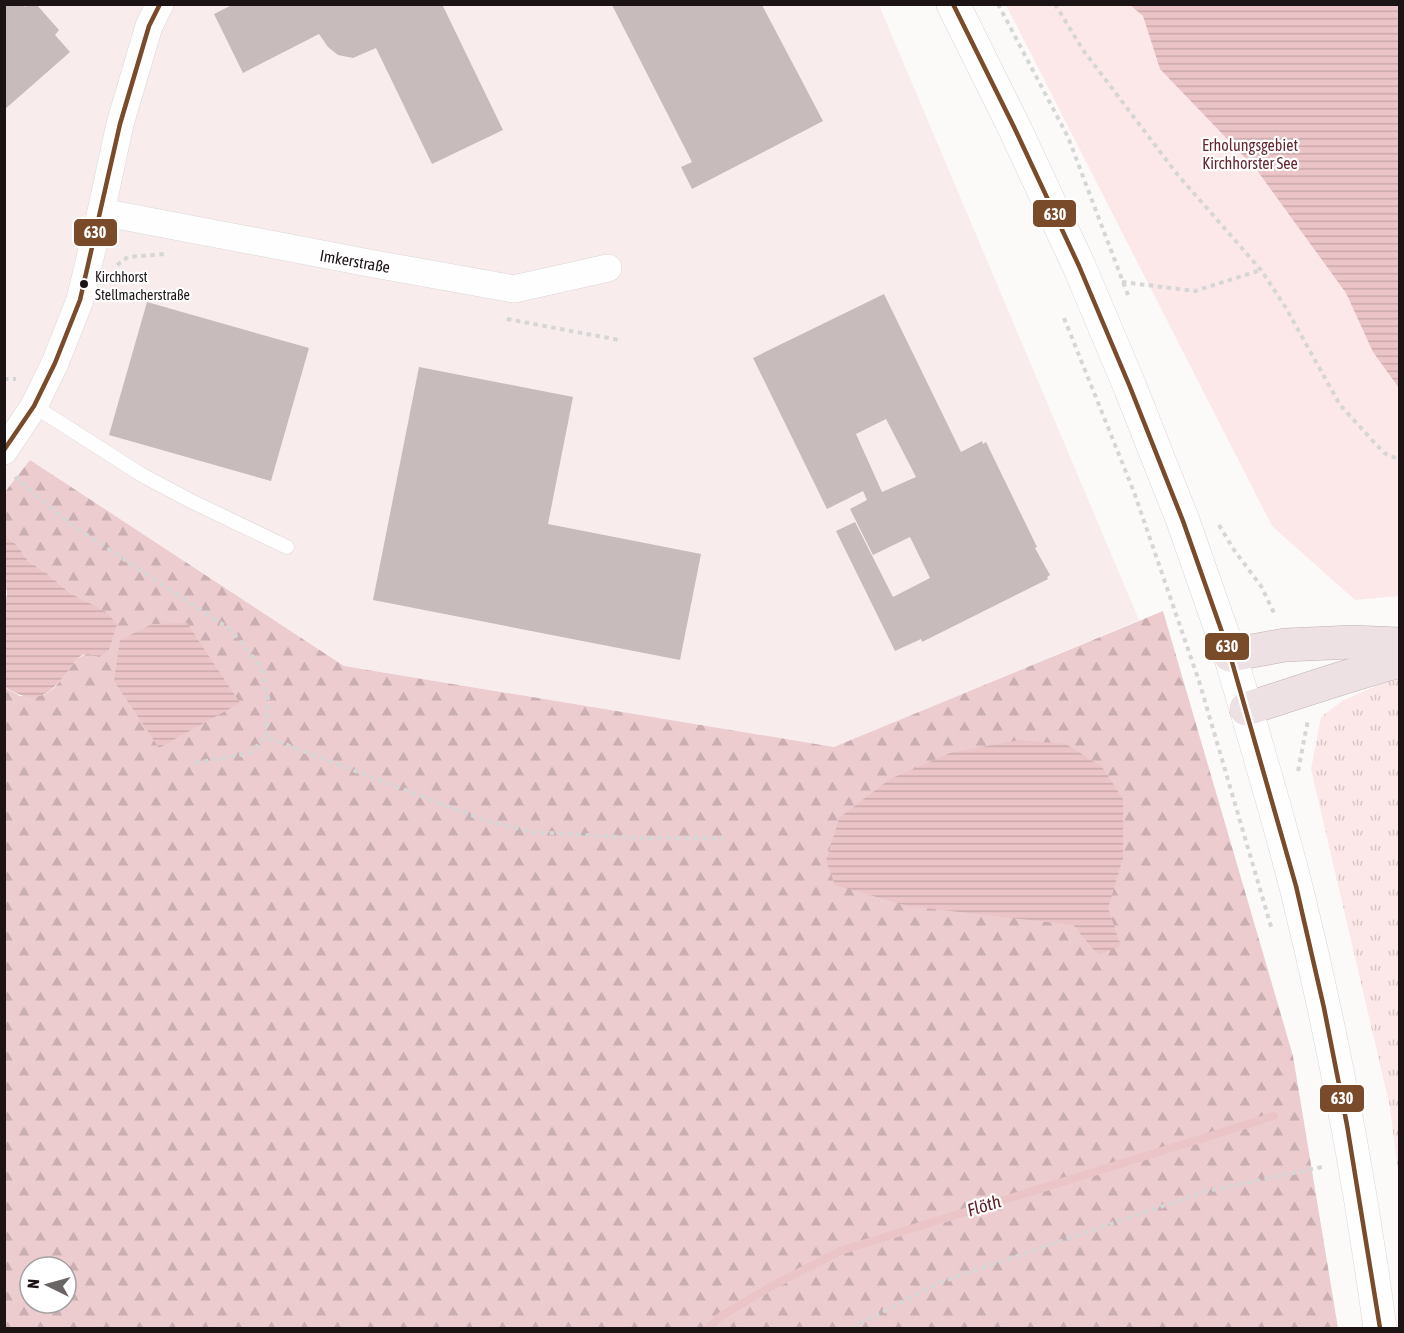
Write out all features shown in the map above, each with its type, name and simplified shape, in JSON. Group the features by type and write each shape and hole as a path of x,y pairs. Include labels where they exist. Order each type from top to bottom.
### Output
{"highway":[{"path":"1230,655 1285,645 1353,642 1400,644"},
{"path":"1246,709 1348,675 1400,661"}],"street":[{"path":"8,438 34,406 55,363 80,300 120,124 149,26 160,4"},
{"path":"953,4 1079,266 1183,521 1230,655 1296,886 1324,1008 1374,1281 1380,1329"},
{"name":"Imkerstraße","path":"101,212 514,290 608,268"}],"lane":[{"path":"34,406 142,475 287,547"}],"path":[{"path":"1055,4 1083,50 1177,174 1261,270 1286,308 1340,405 1383,453 1400,460"},
{"path":"112,269 128,257 167,254"},
{"path":"1122,282 1195,291 1261,270"},
{"path":"1061,310 1134,492 1199,681 1272,931"},
{"path":"506,318 619,340"},
{"path":"4,379 17,379"},
{"path":"14,476 69,523 231,630 261,667 268,698 266,737 250,753 195,763"},
{"path":"266,737 484,820 533,832 638,838 723,838"},
{"path":"851,1329 941,1282 1207,1191 1322,1167"}],"shaded area":[{"path":"5,5 879,5 1139,620 835,747 344,666 31,461 5,492"},
{"path":"1130,5 1399,5 1399,388 1373,352 1346,293 1256,169 1160,69 1143,16"},
{"path":"5,536 18,546 28,561 70,593 106,612 117,624 109,650 99,657 87,654 81,656 50,691 35,697 26,697 5,687 4,611 7,594"},
{"path":"187,623 240,703 159,748 114,681 120,640 152,624"},
{"path":"1019,740 1066,744 1102,767 1123,799 1123,859 1108,908 1121,946 1098,955 1073,925 908,906 835,885 826,861 839,818 890,779 950,753"}],"green space":[{"name":"Erholungsgebiet Kirchhorster See","path":"1006,5 1399,5 1399,596 1355,600 1272,526"},
{"path":"30,460 344,666 834,747 1163,611 1293,1056 1338,1328 5,1328 4,687 20,696 44,695 55,687 78,658 86,654 109,650 116,624 28,561 18,546 5,536 5,492","holes":["1123,859 1107,908 1098,954 1073,925"]},
{"path":"1400,679 1399,1180 1390,1107 1311,769 1321,717 1342,701 1378,685"}],"building":[{"path":"4,4 23,4 25,7 28,4 36,4 59,30 55,35 70,52 4,110"},
{"path":"234,4 416,4 416,6 442,4 503,130 432,164 376,48 353,58 338,55 328,47 319,34 243,73 214,14"},
{"path":"612,5 762,5 823,121 692,189 681,167 692,162"},
{"path":"884,294 961,452 982,441 983,444 986,442 1037,547 1035,548 1050,575 1048,579 922,642 921,639 895,651 836,531 855,522 893,597 930,578 910,537 873,555 850,509 867,500 863,491 827,509 753,358","holes":["886,419 916,477 882,492 856,434"]},
{"path":"147,302 309,348 271,481 109,435"},
{"path":"419,367 573,397 548,524 701,554 680,660 373,600"}],"waterway":[{"name":"Flöth","path":"708,1328 721,1316 770,1287 840,1251 1274,1116"}],"transit line":[{"name":"630","path":"4,450 34,406 55,363 80,300 120,124 149,26 160,4"},
{"name":"630","path":"953,4 1079,266 1183,521 1230,655 1296,886 1324,1008 1347,1125 1380,1328"}],"place":[{"name":"Kirchhorst Stellmacherstraße","path":"84,284"}]}
